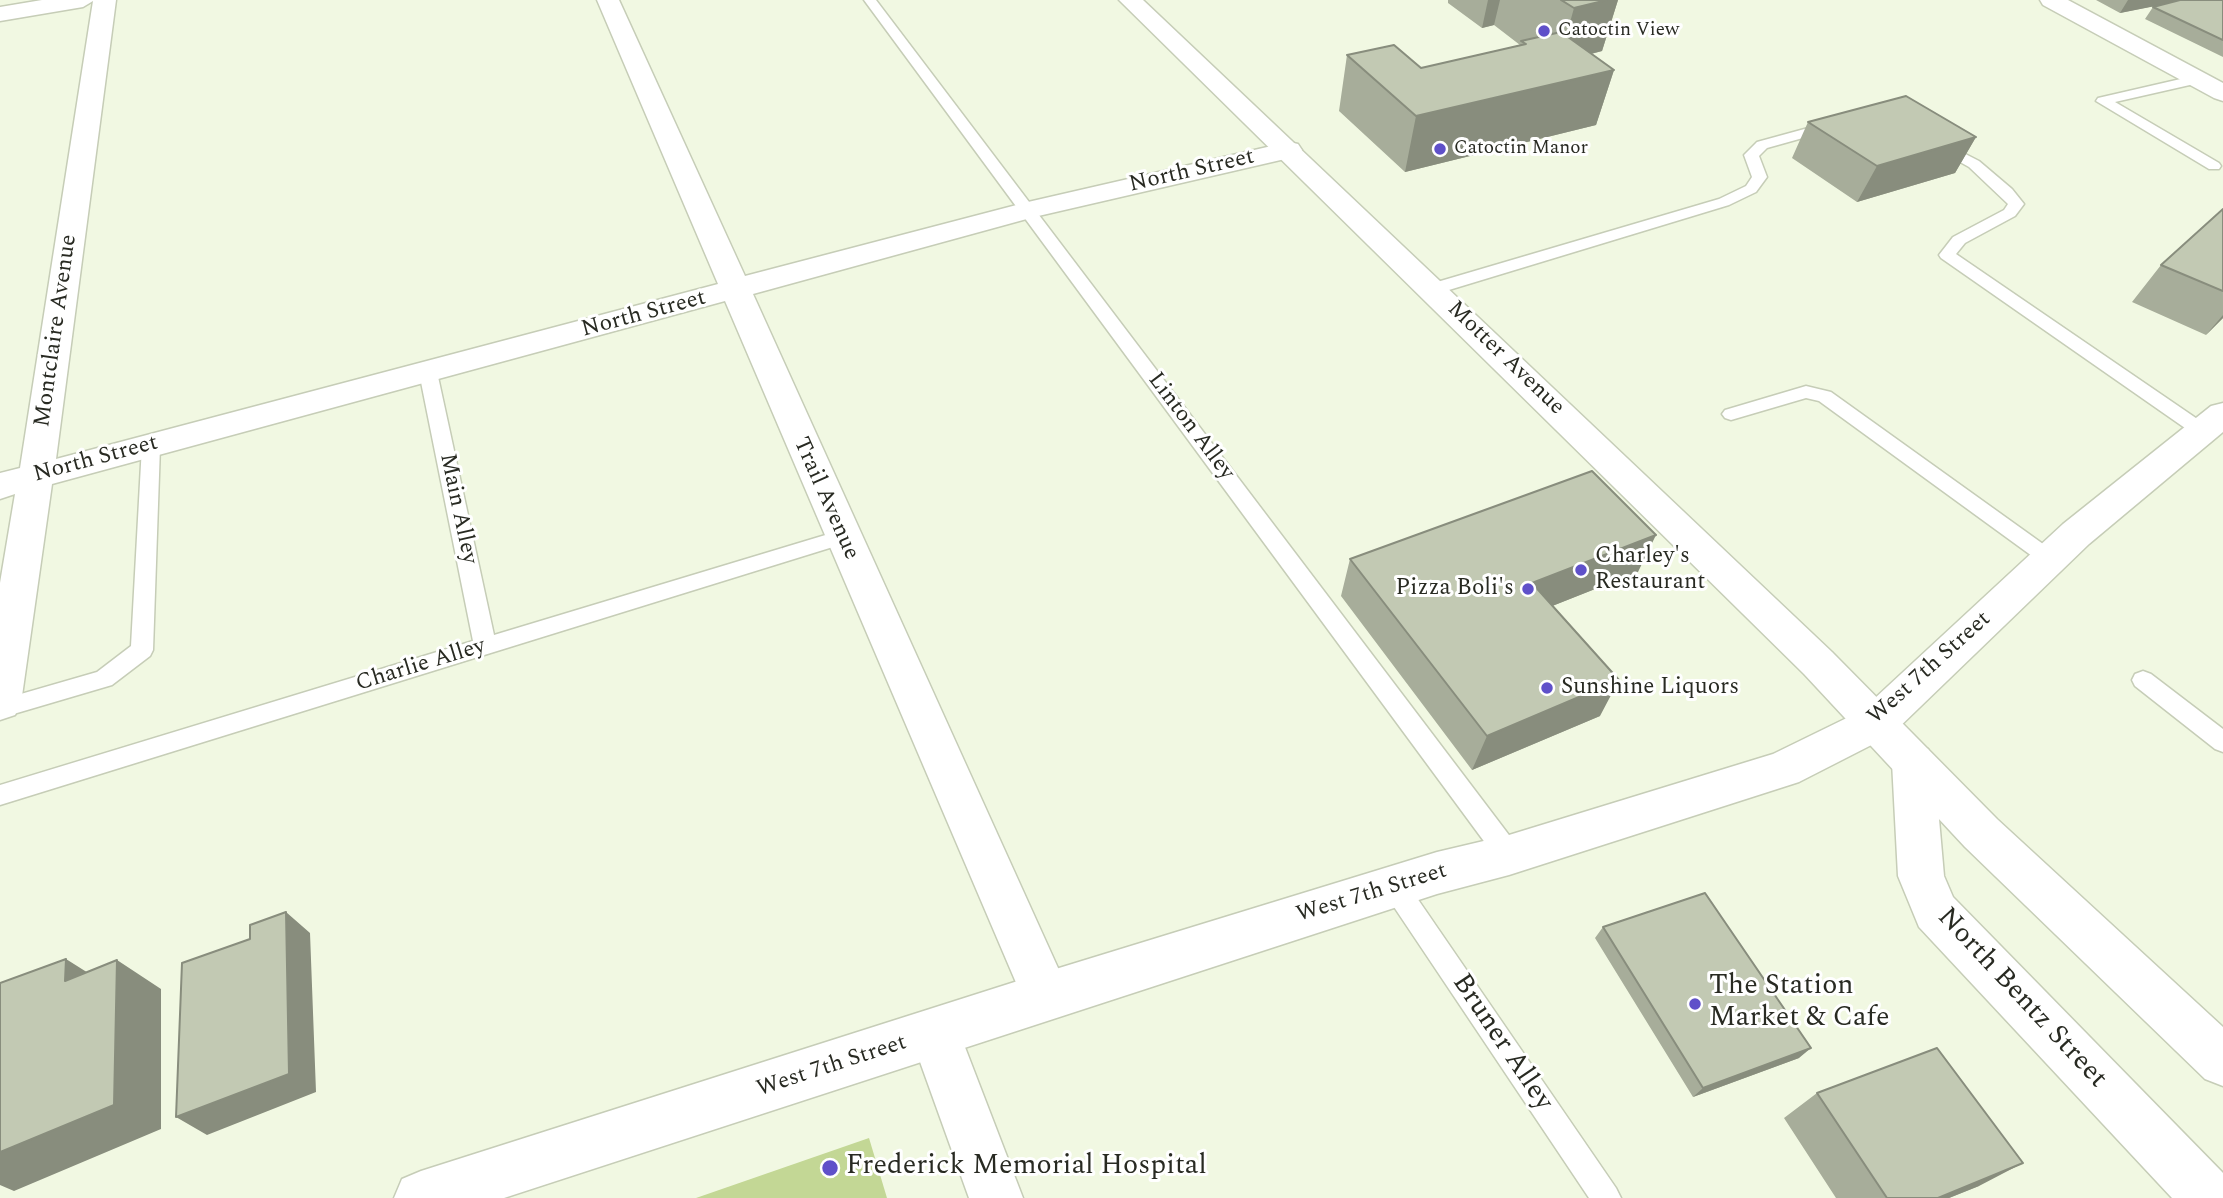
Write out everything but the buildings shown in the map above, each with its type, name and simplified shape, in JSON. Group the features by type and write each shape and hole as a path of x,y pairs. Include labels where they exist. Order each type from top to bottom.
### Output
{"street":[{"path":"0,14 83,0"},
{"name":"Montclaire Avenue","path":"0,703 105,0"},
{"name":"Trail Avenue","path":"608,0 733,291 1046,996"},
{"name":"Motter Avenue","path":"1130,0 1433,289 1771,617 1876,723"},
{"path":"2051,0 2223,93"},
{"name":"North Street","path":"0,486 1028,210 1289,150"},
{"name":"West 7th Street","path":"421,1198 1046,996 1784,769 1876,723 2050,559 2213,422"},
{"path":"1876,723 1981,833 2223,1060"},
{"name":"North Bentz Street","path":"1913,762 1921,876 1936,912 2209,1198"},
{"path":"935,1034 996,1198"}],"lane":[{"name":"Linton Alley","path":"870,0 1509,855"},
{"path":"2197,79 2103,101 2214,166"},
{"path":"1433,289 1724,202 1751,189 1760,177 1751,155 1762,145 1848,122"},
{"path":"1926,137 1974,164 2007,192 2016,204 2010,213 1959,240 1947,255 2213,422"},
{"name":"Main Alley","path":"428,372 485,646"},
{"path":"1731,414 1806,392 1825,396 2050,559"},
{"path":"0,709 104,679 142,650 151,446"},
{"name":"Charlie Alley","path":"0,795 842,537"},
{"path":"2143,680 2223,742"},
{"name":"Bruner Alley","path":"1395,887 1606,1198"}],"green space":[{"name":"Frederick Memorial Hospital","path":"869,1138 887,1198 696,1198"}],"place":[{"name":"Catoctin View","path":"1544,31"},
{"name":"Catoctin Manor","path":"1440,149"},
{"name":"Charley's Restaurant","path":"1581,570"},
{"name":"Pizza Boli's","path":"1528,589"},
{"name":"Sunshine Liquors","path":"1547,688"},
{"name":"The Station Market & Cafe","path":"1695,1004"},
{"name":"Frederick Memorial Hospital","path":"830,1168"}]}
